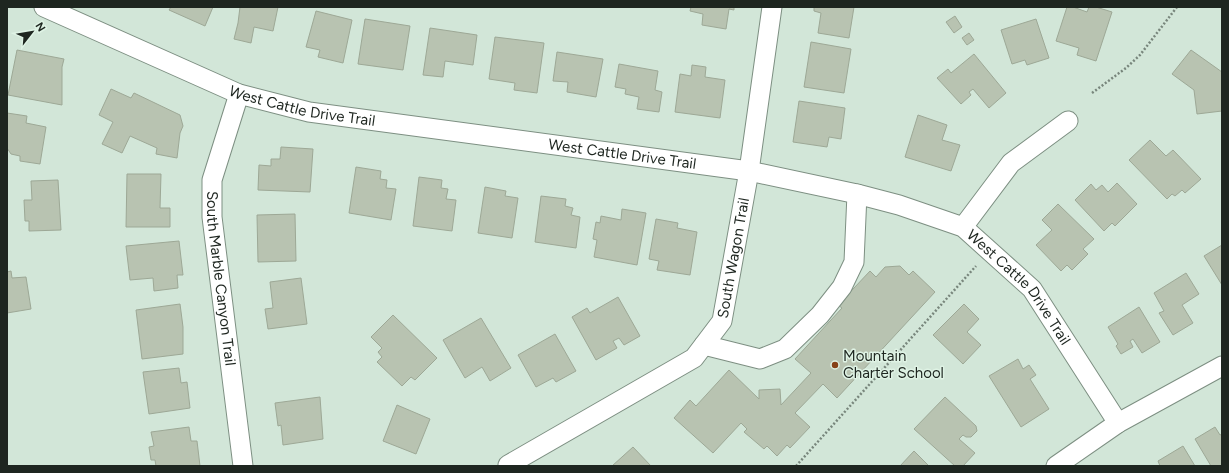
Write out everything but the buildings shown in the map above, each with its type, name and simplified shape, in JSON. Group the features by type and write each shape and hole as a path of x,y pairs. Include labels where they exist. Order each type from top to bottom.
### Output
{"street":[{"name":"West Cattle Drive Trail","path":"44,7 238,94 309,112 749,171 857,194 900,205 963,227 1032,289 1118,424"},
{"name":"South Wagon Trail","path":"508,465 694,358 722,321 749,171 772,7"},
{"name":"South Marble Canyon Trail","path":"238,94 212,180 212,210 243,466"},
{"path":"963,227 1011,162 1068,121"},
{"path":"704,345 760,359 785,349 820,315 842,287 854,262 857,194"},
{"path":"1056,466 1118,424 1222,366"}],"path":[{"path":"1092,93 1126,68 1140,55 1177,7"},
{"path":"796,466 990,251"}],"place":[{"name":"Mountain Charter School","path":"835,365"}]}
